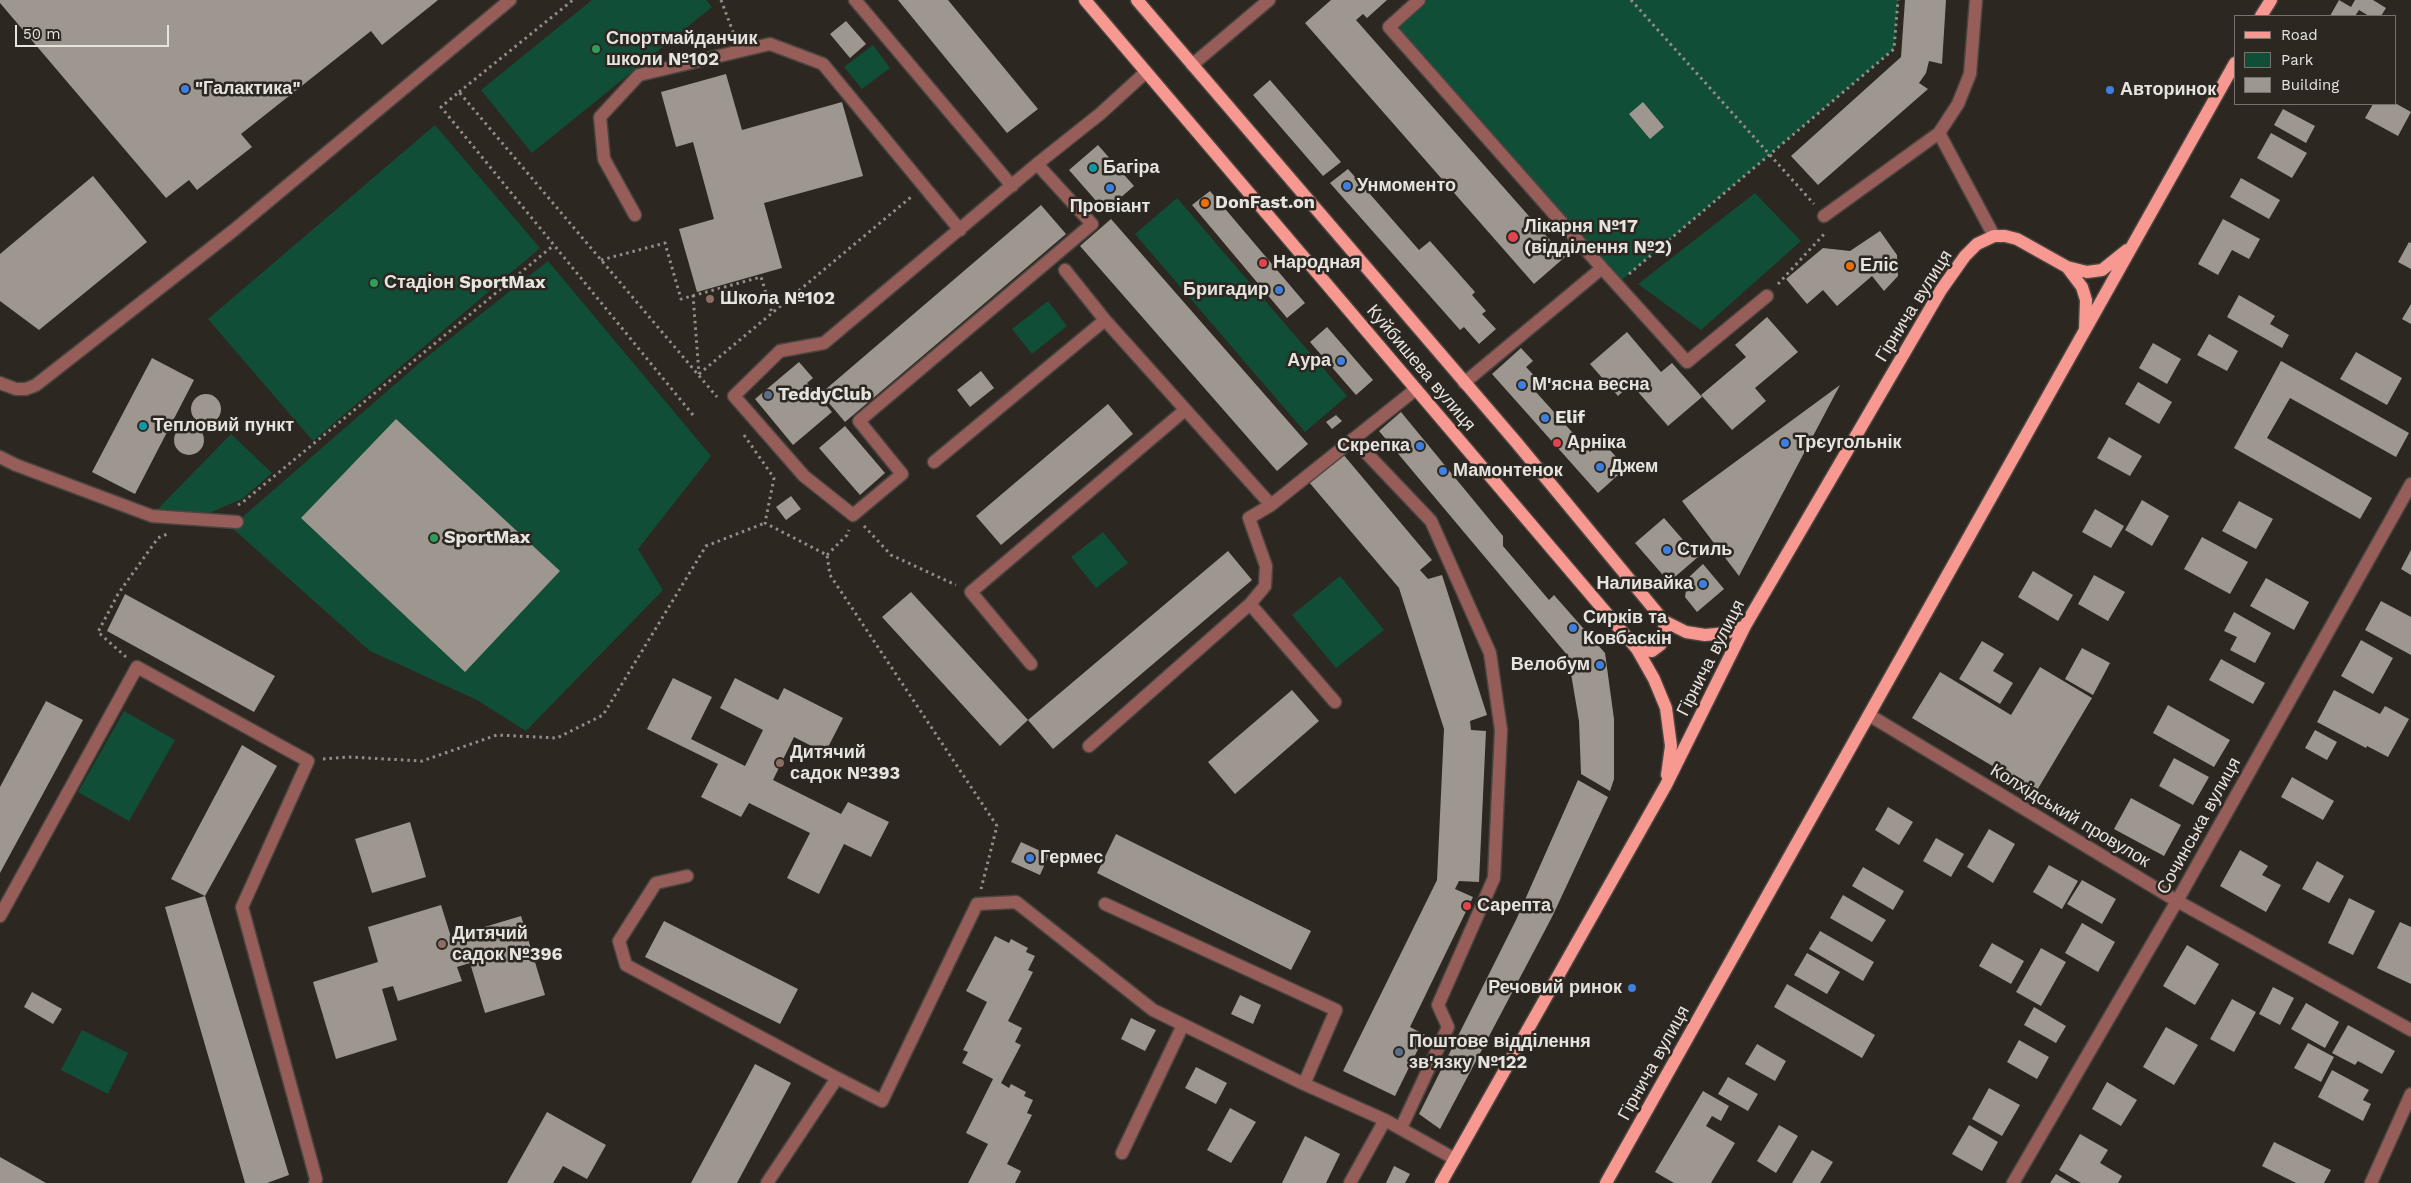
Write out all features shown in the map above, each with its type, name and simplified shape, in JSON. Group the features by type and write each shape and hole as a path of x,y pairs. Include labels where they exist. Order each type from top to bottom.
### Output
{"main road":[{"name":"Куйбишева вулиця","path":"1085,0 1637,649 1654,679 1666,708 1671,746 1666,785"},
{"name":"Куйбишева вулиця","path":"1137,0 1516,442 1664,621 1686,632 1704,635 1726,633 1745,626"},
{"path":"2262,15 2271,0"},
{"name":"Гірнича вулиця","path":"1606,1183 2234,65"},
{"name":"Гірнича вулиця","path":"1441,1183 1666,785 1745,626 1941,290 1965,256 1977,244 1994,236 2017,238 2067,267 2087,272 2102,270 2135,243"},
{"name":"Гірнича вулиця","path":"2067,267 2082,287 2086,300 2085,332"},
{"path":"1637,649 1652,651 1660,645 1665,637 1664,621"}],"street":[{"path":"0,383 16,389 26,389 36,385 234,230 510,0"},
{"path":"855,0 1012,186"},
{"path":"1192,65 1269,0"},
{"path":"1419,0 1389,27 1687,362 1767,296"},
{"path":"1824,216 1939,133 1958,104 1970,74 1976,0"},
{"path":"635,215 604,159 600,117 639,75 770,44 823,64 960,230"},
{"path":"1037,164 1092,224 859,421 902,474 853,515 804,476 734,396 780,351 824,343 1146,72"},
{"path":"1939,133 1994,236"},
{"path":"1464,383 1602,268"},
{"path":"1065,270 1106,320 1271,505"},
{"path":"934,462 1106,320"},
{"path":"1089,746 1250,604 1265,586 1266,566 1249,518 1271,505 1416,390"},
{"path":"1031,664 971,592 1185,410"},
{"path":"1353,439 1431,521 1490,653 1500,730 1494,878 1438,1005 1448,1027 1401,1128"},
{"path":"0,457 16,465 152,516 237,522"},
{"name":"Сочинська вулиця","path":"2013,1183 2177,901 2411,484"},
{"path":"1250,604 1335,702"},
{"path":"0,916 137,667 308,761 242,907 316,1179 315,1183"},
{"name":"Колхідський провулок","path":"1869,715 2177,901 2411,1030"},
{"path":"687,876 656,883 619,941 626,965 882,1101 977,904 1016,902 1153,1010 1304,1084 1385,1120 1455,1159"},
{"path":"1105,904 1336,1010 1304,1084"},
{"path":"1122,1152 1183,1026"},
{"path":"767,1183 837,1078"},
{"path":"2371,1183 2411,1094"},
{"path":"1350,1183 1385,1120"}],"path":[{"path":"573,0 440,107 693,415"},
{"path":"721,0 740,51"},
{"path":"1631,0 1824,216 1826,231 1767,296"},
{"path":"1617,284 1771,156 1894,49 1898,0"},
{"path":"459,92 722,403"},
{"path":"699,374 924,187"},
{"path":"601,260 665,243 681,298 761,277 772,313"},
{"path":"235,506 243,502 554,245"},
{"path":"693,296 699,374"},
{"path":"743,433 774,478 766,523"},
{"path":"308,761 349,757 422,762 497,736 557,738 603,715 706,546 766,523 827,555"},
{"path":"866,528 891,555 971,592"},
{"path":"137,667 98,632 118,594 158,538 176,531"},
{"path":"827,555 848,535"},
{"path":"827,555 830,575 997,826 977,904"}],"green space":[{"name":"Спортмайданчик школи №102","path":"592,0 706,0 712,7 532,153 481,90"},
{"path":"1419,0 1898,0 1894,49 1617,284 1389,27"},
{"path":"873,45 890,68 862,89 844,67"},
{"name":"Стадіон SportMax","path":"435,125 540,248 313,441 208,319"},
{"path":"1755,193 1801,241 1701,330 1638,284"},
{"path":"1177,198 1347,396 1305,432 1135,234"},
{"name":"SportMax","path":"548,261 711,456 638,549 663,590 526,731 477,700 370,651 231,527 423,360"},
{"path":"1048,301 1067,326 1032,354 1012,329"},
{"path":"231,434 272,473 242,499 202,516 154,513"},
{"path":"1103,532 1128,563 1096,588 1071,557"},
{"path":"1340,576 1384,630 1336,668 1292,615"},
{"path":"124,711 175,740 129,821 78,792"},
{"path":"82,1030 128,1053 108,1094 61,1070"}],"building":[{"name":"\"Галактика\"","path":"0,0 438,0 382,45 371,31 241,134 252,147 197,190 189,180 166,198 0,3"},
{"path":"898,0 948,0 1038,109 1007,133"},
{"path":"1331,0 1387,0 1367,18 1363,14 1356,20 1565,257 1534,284 1305,23"},
{"path":"1905,0 1946,0 1942,64 1929,61 1926,73 1919,83 1928,89 1818,185 1791,156 1901,57"},
{"path":"2339,0 2351,7 2355,0 2373,0 2386,8 2382,15 2367,15 2359,10 2356,15 2331,15"},
{"path":"846,21 866,44 850,58 830,34"},
{"path":"726,74 742,130 842,102 863,176 764,203 782,268 697,292 679,229 714,219 693,142 676,147 661,92"},
{"path":"1270,80 1341,162 1323,176 1253,95"},
{"path":"1643,102 1664,127 1650,139 1629,114"},
{"path":"2396,104 2411,112 2398,136 2365,118 2372,105"},
{"path":"2283,109 2315,126 2306,143 2274,125"},
{"path":"2271,133 2307,153 2292,178 2257,158"},
{"path":"1098,145 1134,186 1105,211 1069,170"},
{"path":"1348,169 1419,250 1430,241 1475,292 1472,295 1486,311 1482,314 1496,329 1479,344 1464,327 1460,330 1330,183"},
{"path":"93,176 147,242 39,330 0,301 0,254"},
{"path":"2241,178 2280,200 2269,219 2230,197"},
{"path":"1210,191 1305,303 1287,318 1192,205"},
{"path":"1041,205 1066,234 845,422 823,396 828,392 826,389"},
{"path":"1111,219 1308,444 1277,471 1080,246"},
{"path":"2223,219 2260,239 2249,259 2232,250 2218,275 2198,264"},
{"name":"Еліс","path":"1880,231 1897,255 1898,276 1884,291 1872,276 1837,306 1823,290 1807,304 1786,279 1823,248 1850,251"},
{"path":"2409,242 2411,243 2411,269 2398,262"},
{"path":"2239,295 2275,316 2270,324 2289,335 2282,348 2227,317"},
{"path":"2411,304 2411,324 2402,319"},
{"path":"1767,317 1798,352 1755,388 1766,401 1732,430 1701,395 1746,357 1735,345"},
{"name":"Аура","path":"1327,327 1373,380 1356,395 1310,342"},
{"path":"1627,332 1661,372 1672,363 1702,397 1668,426 1631,384 1618,396 1590,364"},
{"path":"2209,334 2238,351 2227,371 2197,355"},
{"path":"2153,343 2181,359 2167,384 2139,368"},
{"path":"1521,348 1533,361 1526,367 1542,384 1535,391 1590,452 1602,441 1626,468 1598,493 1492,374"},
{"path":"2356,352 2402,378 2387,405 2340,379"},
{"name":"Тепловий пункт","path":"152,358 194,380 135,494 92,472"},
{"path":"2281,361 2409,433 2396,457 2290,398 2267,438 2372,498 2360,519 2234,448"},
{"path":"799,362 813,378 807,383 832,412 793,445 755,399"},
{"path":"981,371 994,388 970,407 957,390"},
{"path":"2138,382 2172,402 2159,424 2125,404"},
{"name":"Трєугольнік","path":"1840,385 1739,576 1682,501"},
{"path":"206,394 217,398 221,409 217,420 206,424 195,420 191,409 195,398"},
{"path":"1108,404 1133,434 1001,545 976,516"},
{"path":"1401,412 1503,536 1503,546 1549,600 1554,595 1605,653 1614,719 1614,779 1610,791 1581,774 1579,721 1568,656 1379,431"},
{"path":"1336,415 1342,421 1332,429 1326,422"},
{"name":"SportMax","path":"396,419 560,571 465,672 301,518"},
{"path":"189,425 200,429 204,440 200,451 189,455 178,451 174,440 178,429"},
{"path":"845,426 885,473 860,495 819,448"},
{"path":"2109,437 2142,456 2130,476 2097,458"},
{"path":"1342,453 1432,560 1420,570 1428,579 1442,575 1487,715 1470,721 1471,730 1486,731 1479,882 1459,881 1455,889 1473,897 1410,1027 1425,1035 1395,1096 1343,1071 1437,880 1444,729 1399,588 1308,481"},
{"path":"791,496 801,509 786,520 776,507"},
{"path":"2142,500 2169,516 2152,546 2125,530"},
{"path":"2239,501 2273,519 2256,549 2222,531"},
{"path":"2095,509 2124,526 2111,548 2082,532"},
{"name":"Стиль","path":"1664,518 1698,557 1669,582 1635,543"},
{"path":"2202,537 2248,562 2230,594 2184,569"},
{"path":"2411,550 2411,575 2401,569"},
{"path":"1228,551 1252,580 1053,749 1028,720"},
{"name":"Наливайка","path":"1703,564 1724,589 1697,612 1685,597 1688,578"},
{"path":"2033,571 2073,595 2058,621 2018,597"},
{"path":"2094,575 2125,592 2108,621 2078,604"},
{"path":"2266,578 2309,602 2294,630 2250,606"},
{"path":"911,592 1028,720 1000,746 882,617"},
{"path":"125,594 275,676 254,712 107,631"},
{"path":"2381,601 2411,617 2411,655 2365,630"},
{"path":"2234,612 2271,633 2255,663 2230,650 2237,637 2224,631"},
{"path":"2361,640 2393,658 2373,694 2341,676"},
{"path":"1982,641 2004,654 1993,671 2013,683 2000,704 1959,679"},
{"path":"2082,648 2110,663 2093,695 2065,679"},
{"path":"2221,659 2265,683 2253,704 2209,680"},
{"path":"2040,667 2092,698 2036,792 1912,718 1940,672 2011,715"},
{"path":"673,678 712,697 691,739 745,766 763,730 720,708 735,678 778,700 784,688 843,718 825,753 794,737 773,780 841,814 848,802 889,822 871,857 844,844 819,894 787,878 810,833 749,803 741,817 701,797 718,764 647,729"},
{"path":"1292,690 1319,721 1235,794 1208,762"},
{"path":"2334,690 2380,714 2385,706 2409,719 2388,757 2367,746 2366,748 2317,722"},
{"path":"46,701 83,720 0,873 0,787"},
{"path":"2168,705 2230,740 2214,767 2153,733"},
{"path":"2315,730 2337,742 2327,760 2305,748"},
{"path":"242,745 277,766 205,896 171,879"},
{"path":"2174,758 2209,777 2193,805 2159,786"},
{"path":"2292,777 2334,801 2323,820 2281,797"},
{"path":"1578,780 1608,797 1552,917 1440,1129 1419,1114 1516,920"},
{"path":"2131,798 2181,825 2164,856 2114,829"},
{"path":"1888,807 1913,822 1899,845 1875,830"},
{"path":"410,822 426,877 372,893 355,839"},
{"path":"1989,829 2015,844 1993,883 1967,867"},
{"path":"1116,834 1311,931 1291,970 1097,873"},
{"path":"1936,838 1964,854 1951,877 1923,861"},
{"name":"Гермес","path":"1021,842 1049,855 1040,875 1011,862"},
{"path":"2240,850 2268,866 2262,875 2281,885 2266,912 2220,886"},
{"path":"2317,861 2344,876 2329,903 2302,889"},
{"path":"2049,865 2078,881 2062,909 2033,892"},
{"path":"1863,867 1904,891 1893,910 1852,886"},
{"path":"2082,880 2116,899 2102,924 2067,904"},
{"path":"1843,895 1886,920 1872,942 1830,918"},
{"path":"205,896 289,1175 267,1183 245,1183 165,907"},
{"path":"2349,898 2375,911 2353,955 2328,943"},
{"path":"441,905 451,937 521,916 545,995 485,1013 470,963 457,967 462,981 398,1001 393,986 382,989 397,1040 336,1059 313,982 378,962 368,927"},
{"path":"664,921 798,989 780,1024 645,957"},
{"path":"2400,922 2411,927 2411,984 2377,968"},
{"path":"2082,923 2115,942 2098,972 2065,953"},
{"path":"1820,931 1874,962 1863,981 1809,949"},
{"path":"995,936 1009,943 1011,939 1028,948 1026,952 1035,956 1028,970 1033,972 1008,1021 1022,1028 1015,1042 1021,1045 1001,1083 1009,1088 1011,1084 1026,1092 1024,1096 1033,1100 1027,1113 1032,1115 1007,1164 1021,1171 1015,1183 968,1183 988,1144 966,1133 993,1079 962,1063 968,1052 963,1050 987,1002 966,991"},
{"path":"1992,943 2024,961 2011,984 1979,966"},
{"path":"2187,945 2219,964 2195,1005 2163,986"},
{"path":"2041,948 2066,962 2041,1006 2016,992"},
{"path":"1807,953 1840,972 1827,994 1794,975"},
{"path":"1787,984 1875,1035 1862,1058 1774,1007"},
{"path":"2273,987 2294,998 2280,1025 2259,1014"},
{"path":"32,992 62,1009 53,1024 24,1007"},
{"path":"1240,995 1261,1005 1253,1024 1231,1014"},
{"path":"2232,999 2256,1012 2234,1052 2210,1039"},
{"path":"2306,1003 2339,1022 2325,1048 2291,1029"},
{"path":"2034,1007 2066,1026 2056,1043 2024,1025"},
{"path":"1131,1018 1156,1030 1145,1051 1121,1039"},
{"path":"2348,1025 2395,1051 2382,1074 2358,1061 2355,1065 2332,1053"},
{"path":"2166,1027 2198,1045 2174,1085 2143,1067"},
{"path":"2019,1040 2049,1057 2037,1079 2007,1062"},
{"path":"2308,1043 2334,1057 2321,1082 2294,1068"},
{"path":"1757,1044 1786,1061 1775,1081 1745,1064"},
{"path":"755,1064 791,1083 737,1183 691,1183"},
{"path":"1196,1067 1227,1083 1216,1104 1185,1088"},
{"path":"2332,1070 2369,1090 2363,1100 2371,1104 2363,1121 2318,1097"},
{"path":"1728,1077 1758,1094 1748,1111 1718,1094"},
{"path":"2107,1082 2137,1100 2121,1126 2092,1109"},
{"path":"1989,1088 2020,1105 2002,1136 1972,1119"},
{"path":"1703,1091 1729,1106 1721,1121 1712,1116 1706,1126 1735,1143 1711,1183 1674,1183 1655,1172"},
{"path":"1230,1108 1256,1122 1231,1163 1207,1150"},
{"path":"547,1112 606,1145 587,1179 563,1166 553,1183 507,1183"},
{"path":"1779,1125 1798,1136 1776,1173 1757,1161"},
{"path":"1969,1125 1998,1142 1982,1171 1952,1154"},
{"path":"2080,1134 2108,1150 2100,1163 2122,1176 2118,1183 2081,1183 2059,1170"},
{"path":"1305,1136 1340,1154 1326,1183 1282,1183"},
{"path":"2274,1142 2331,1170 2324,1183 2296,1183 2262,1166"},
{"path":"1812,1150 1833,1162 1820,1183 1792,1183"},
{"path":"0,1157 46,1183 0,1183"},
{"path":"1394,1166 1410,1174 1405,1183 1386,1183"},
{"path":"2056,1174 2071,1183 2050,1183"}],"place":[{"name":"Спортмайданчик школи №102","path":"596,49"},
{"name":"\"Галактика\"","path":"185,89"},
{"name":"Авторинок","path":"2110,90"},
{"name":"Багіра","path":"1093,168"},
{"name":"Унмоменто","path":"1347,186"},
{"name":"Провіант","path":"1110,188"},
{"name":"DonFast.on","path":"1205,203"},
{"name":"Лікарня №17 (відділення №2)","path":"1513,237"},
{"name":"Народная","path":"1263,263"},
{"name":"Еліс","path":"1850,266"},
{"name":"Стадіон SportMax","path":"374,283"},
{"name":"Бригадир","path":"1279,290"},
{"name":"Школа №102","path":"710,299"},
{"name":"Аура","path":"1341,361"},
{"name":"М'ясна весна","path":"1522,385"},
{"name":"TeddyClub","path":"768,395"},
{"name":"Elif","path":"1545,418"},
{"name":"Тепловий пункт","path":"143,426"},
{"name":"Арніка","path":"1557,443"},
{"name":"Трєугольнік","path":"1785,443"},
{"name":"Скрепка","path":"1420,446"},
{"name":"Джем","path":"1600,467"},
{"name":"Мамонтенок","path":"1443,471"},
{"name":"SportMax","path":"434,538"},
{"name":"Стиль","path":"1667,550"},
{"name":"Наливайка","path":"1703,584"},
{"name":"Сирків та Ковбаскін","path":"1573,628"},
{"name":"Велобум","path":"1600,665"},
{"name":"Дитячий садок №393","path":"780,763"},
{"name":"Гермес","path":"1030,858"},
{"name":"Сарепта","path":"1467,906"},
{"name":"Дитячий садок №396","path":"442,944"},
{"name":"Речовий ринок","path":"1632,988"},
{"name":"Поштове відділення зв'язку №122","path":"1399,1052"}]}
